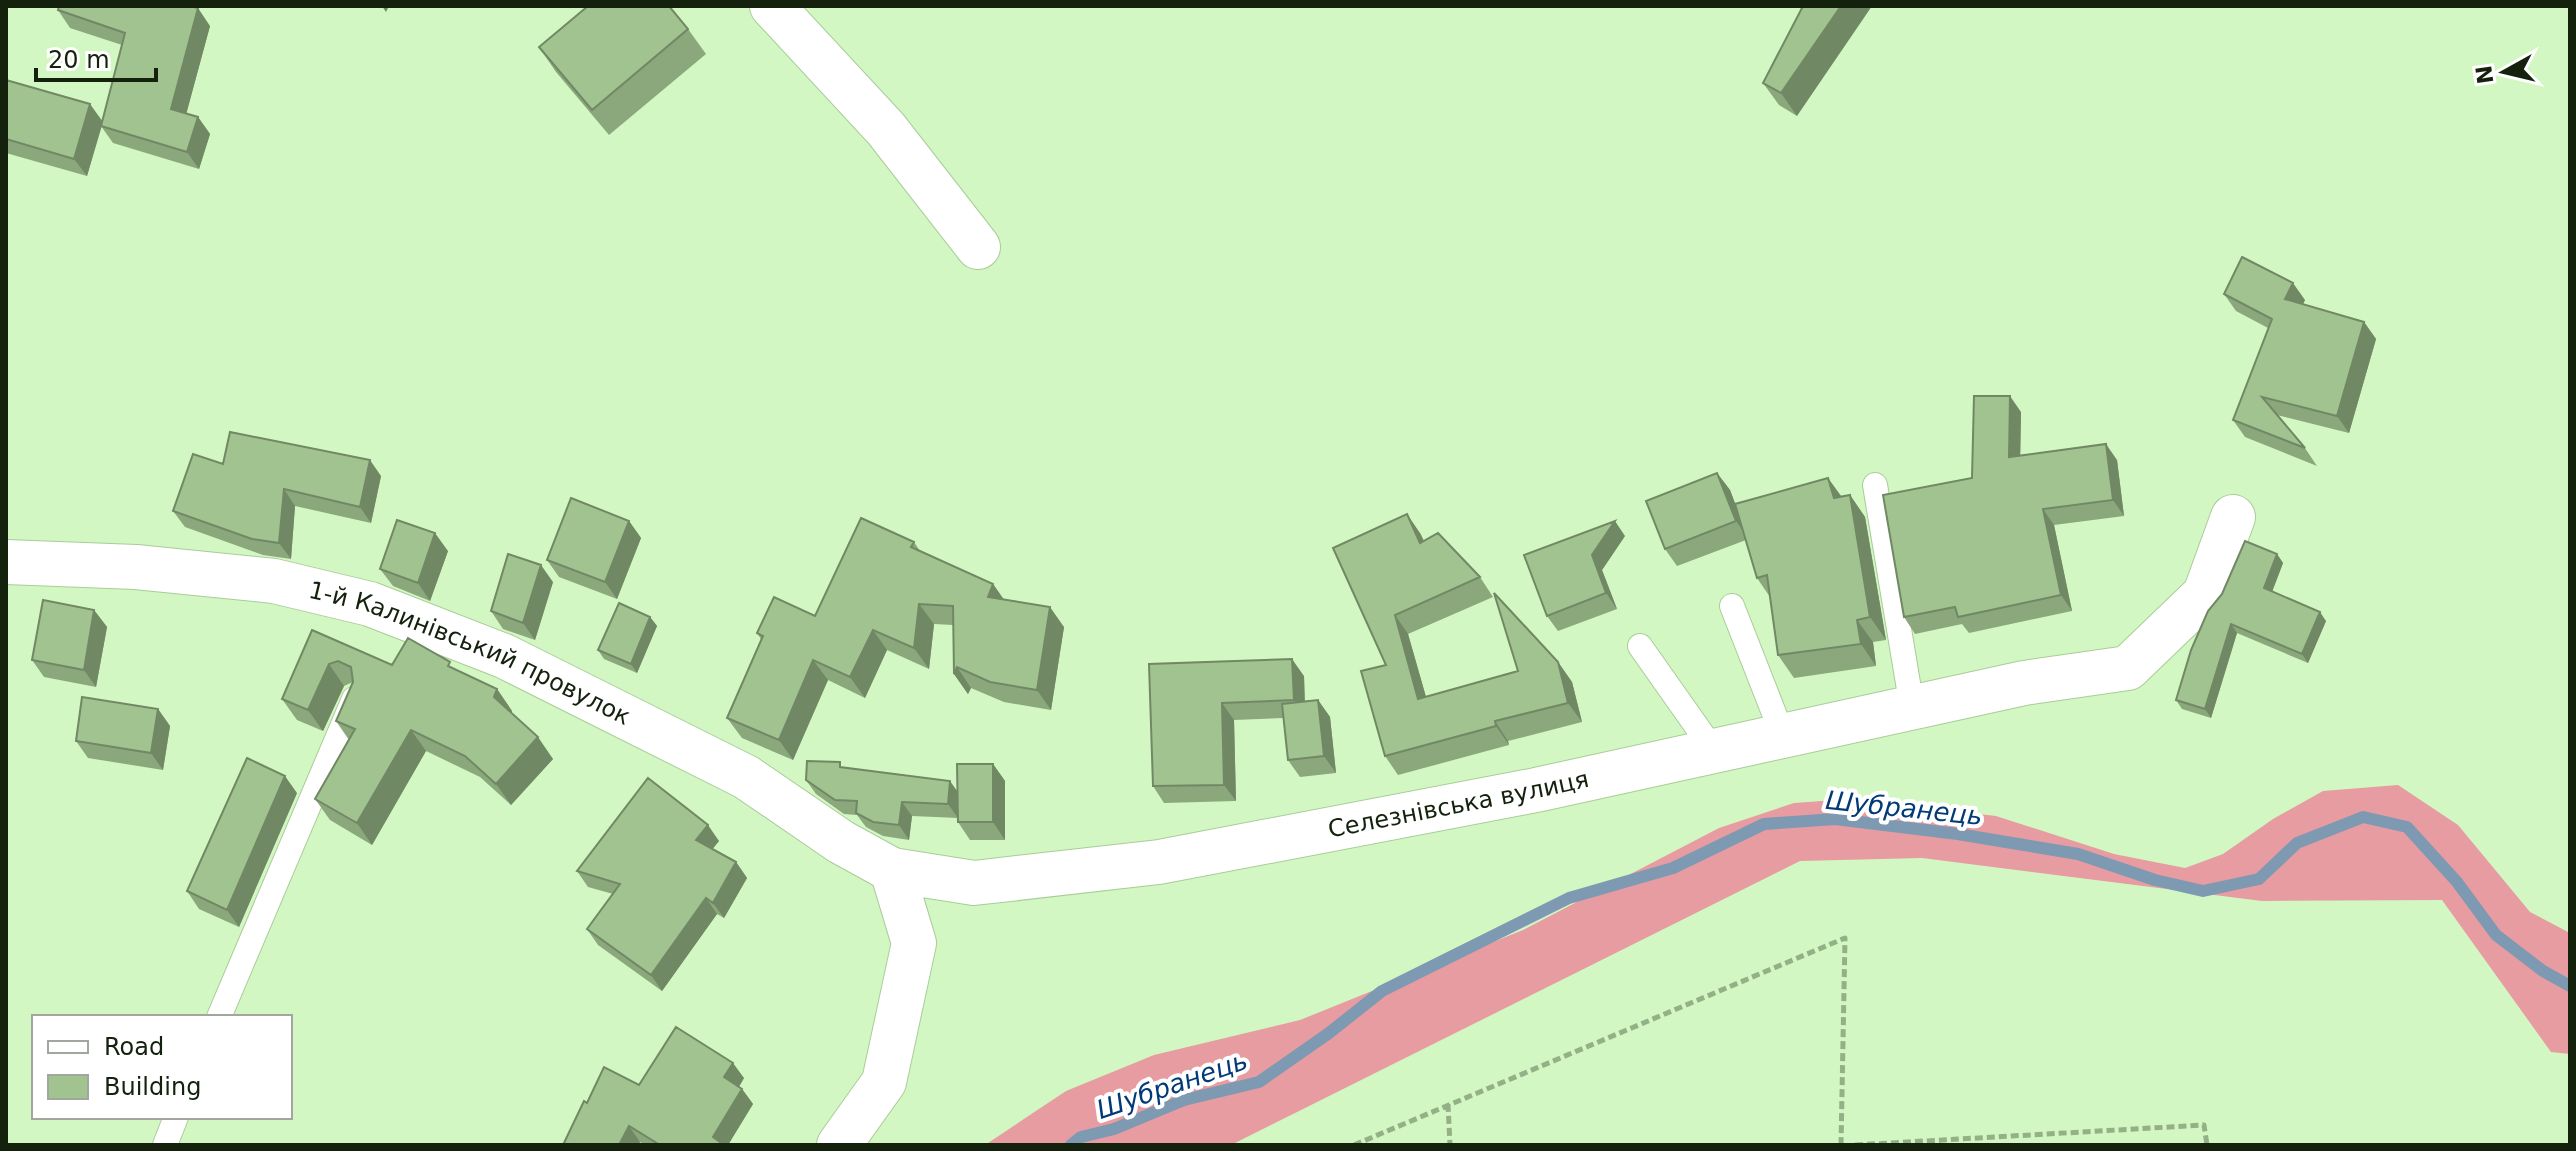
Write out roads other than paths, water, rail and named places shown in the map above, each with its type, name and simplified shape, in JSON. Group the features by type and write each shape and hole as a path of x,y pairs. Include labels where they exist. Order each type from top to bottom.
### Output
{"street":[{"path":"772,6 886,129 978,247"},
{"name":"Селезнівська вулиця","path":"892,870 974,883 1159,862 1536,790 2024,683 2128,668 2205,594 2233,517"},
{"name":"1-й Калинівський провулок","path":"6,562 136,567 274,581 370,604 504,656 746,777 841,842 892,870"},
{"path":"839,1145 884,1082 914,943 892,870"}],"lane":[{"path":"1875,485 1912,707"},
{"path":"1732,606 1783,736"},
{"path":"1640,646 1714,751"},
{"path":"220,1015 354,697"},
{"path":"165,1145 175,1119"}],"waterway":[{"name":"Шубранець","path":"1071,1145 1081,1137 1114,1129 1184,1100 1259,1082 1382,991 1569,898 1673,868 1764,824 1835,819 1958,834 2078,854 2155,880 2203,891 2259,879 2297,843 2363,817 2407,827 2457,882 2496,935 2543,971 2570,986"}]}
